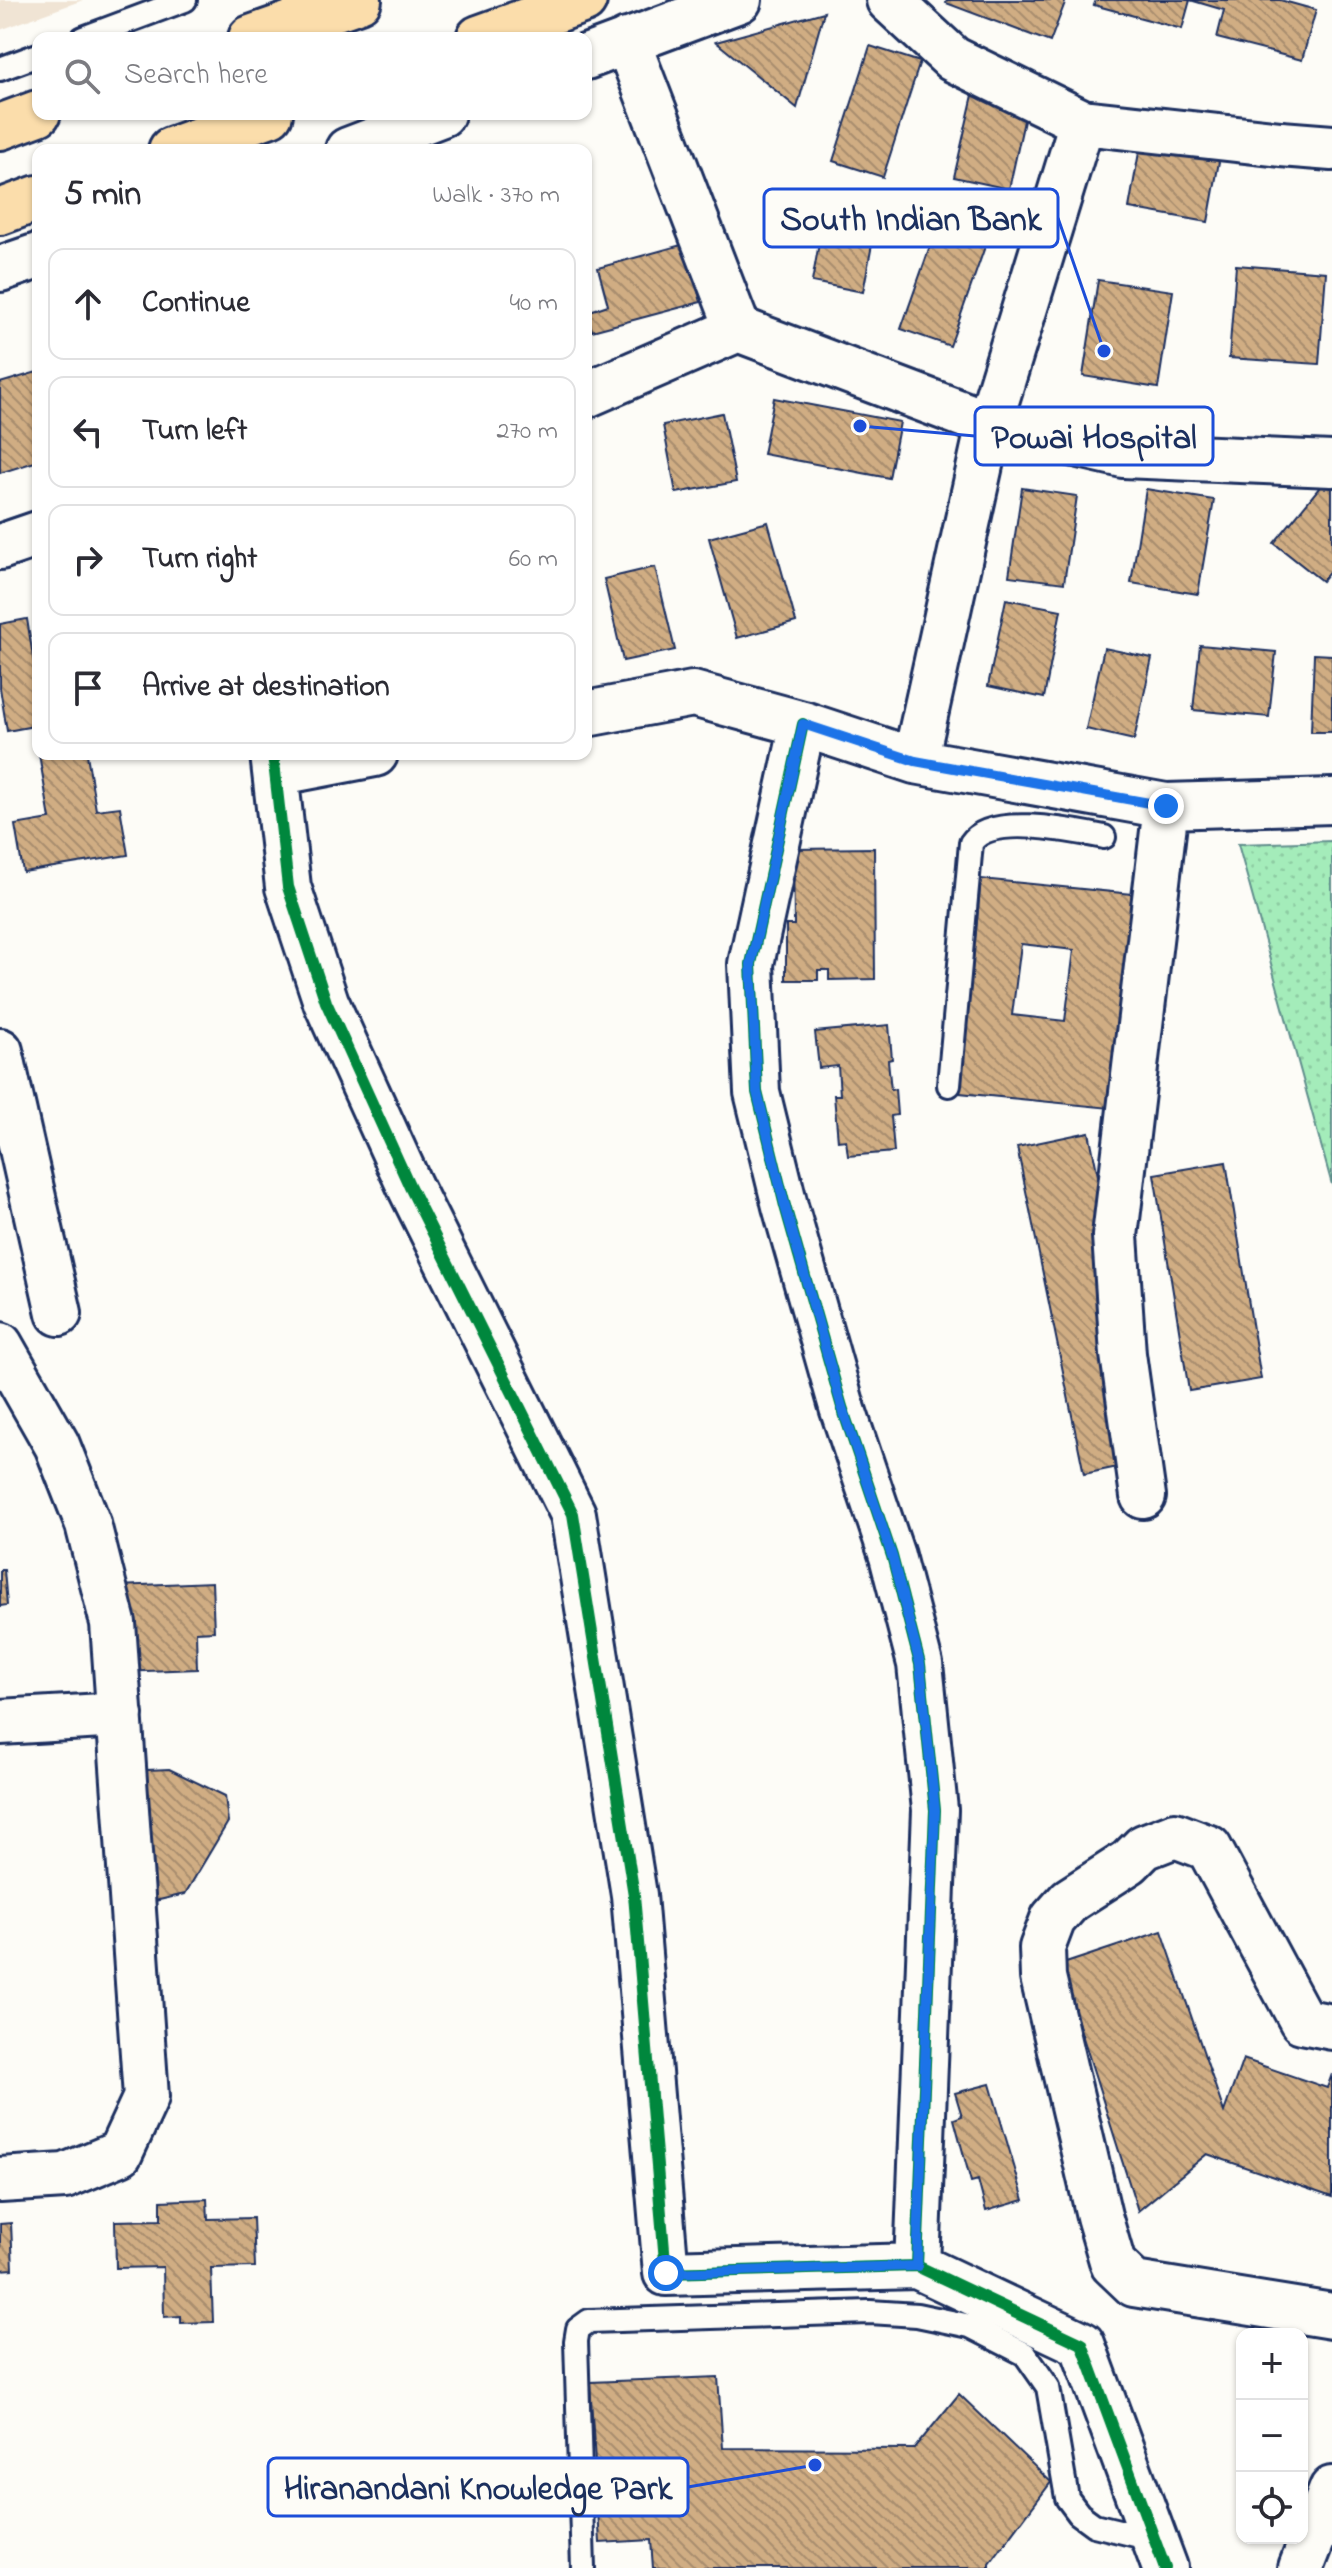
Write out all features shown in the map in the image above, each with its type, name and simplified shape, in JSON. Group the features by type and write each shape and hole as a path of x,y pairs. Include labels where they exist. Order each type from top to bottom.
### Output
{"main road":[{"path":"268,32 359,0"},
{"path":"496,32 584,0"},
{"path":"0,127 32,115"},
{"path":"188,144 254,120"},
{"path":"0,212 32,200"}],"street":[{"path":"592,55 739,0"},
{"path":"889,0 953,59 1082,122 1332,148"},
{"path":"627,41 738,329"},
{"path":"364,144 426,120"},
{"path":"915,761 989,424 1082,122"},
{"path":"0,269 32,258"},
{"path":"592,392 738,329 989,424 1123,455 1332,464"},
{"path":"0,547 32,536"},
{"path":"592,713 693,694 803,724 1062,808 1332,801"},
{"path":"803,724 751,964 757,1092 793,1235 842,1407 892,1556 920,1664 935,1810 917,2266"},
{"path":"308,760 274,763 288,887 326,1002 410,1187 573,1514 634,1895 666,2273 917,2266 1082,2344 1158,2554"},
{"path":"1143,1496 1123,1354 1115,1236 1166,806"},
{"path":"0,1051 59,1313"},
{"path":"0,1345 57,1445 88,1524 113,1623 146,2097 120,2153 65,2176 0,2180"},
{"path":"0,1722 120,1715"},
{"path":"1332,2027 1302,2021 1209,1848 1175,1835 1144,1847 1129,1862 1070,1900 1053,1919 1042,1948 1043,1977 1113,2264 1134,2284 1332,2316"},
{"path":"1310,2564 1332,2489"}],"lane":[{"path":"99,32 185,0"},
{"path":"0,69 32,57"},
{"path":"949,1085 971,843 977,835 994,827 1062,808 1104,837"},
{"path":"583,2568 578,2329 589,2321 870,2312 917,2315 970,2326 1025,2354 1048,2387 1067,2498 1079,2514 1094,2525 1158,2554"}],"shaded area":[{"path":"0,0 83,0 0,30"}],"green space":[{"path":"1332,841 1332,1185 1238,844"}],"building":[{"path":"947,0 1066,0 1050,42 946,3"},
{"path":"1096,0 1190,0 1182,29 1094,5"},
{"path":"1190,0 1280,0 1316,10 1302,60 1217,38 1224,10"},
{"path":"824,12 797,108 716,42"},
{"path":"870,46 920,62 883,177 833,161"},
{"path":"973,95 1027,107 1009,189 954,177"},
{"path":"1143,130 1222,145 1208,222 1129,208"},
{"path":"826,204 878,213 863,292 812,282"},
{"path":"939,221 988,238 950,346 901,329"},
{"path":"685,244 701,302 592,331 592,310 608,305 598,268"},
{"path":"1236,265 1326,272 1319,364 1229,358"},
{"path":"1098,280 1173,291 1158,388 1083,376"},
{"path":"32,373 32,463 0,473 0,383"},
{"path":"774,398 900,422 889,478 763,454"},
{"path":"722,413 736,482 676,493 663,425"},
{"path":"1328,477 1332,481 1332,569 1322,581 1274,543"},
{"path":"1022,488 1077,496 1064,583 1009,576"},
{"path":"1146,489 1214,500 1198,594 1131,583"},
{"path":"768,522 796,622 737,638 709,538"},
{"path":"655,567 675,650 623,661 604,579"},
{"path":"1006,599 1061,610 1044,698 988,686"},
{"path":"27,619 32,650 32,726 7,731 0,688 0,624"},
{"path":"1200,645 1276,652 1269,717 1193,710"},
{"path":"1104,648 1152,658 1134,740 1086,729"},
{"path":"1314,654 1332,655 1332,732 1311,732"},
{"path":"40,760 88,760 96,810 120,807 128,855 23,872 15,825 50,819"},
{"path":"874,848 875,979 829,980 829,970 818,970 818,980 786,980 786,925 794,925 793,849"},
{"path":"981,879 1132,894 1110,1108 960,1093","holes":["1021,944 1074,950 1065,1021 1012,1015"]},
{"path":"889,1025 892,1059 888,1060 897,1115 891,1116 894,1152 848,1156 846,1140 838,1141 834,1095 840,1095 838,1066 819,1068 815,1032"},
{"path":"1089,1132 1156,1459 1084,1474 1017,1147"},
{"path":"1226,1162 1261,1379 1189,1391 1154,1174"},
{"path":"0,1570 4,1570 7,1605 0,1606"},
{"path":"212,1582 214,1631 196,1632 197,1669 121,1672 118,1586"},
{"path":"169,1769 225,1796 228,1822 185,1894 146,1903 125,1771"},
{"path":"1162,1931 1224,2112 1243,2059 1327,2088 1332,2074 1332,2197 1207,2154 1138,2211 1060,1965"},
{"path":"990,2084 1024,2200 986,2211 978,2180 971,2182 954,2119 962,2116 955,2093"},
{"path":"207,2199 208,2219 253,2218 255,2267 211,2268 213,2322 181,2323 181,2316 164,2317 163,2267 116,2268 115,2221 161,2220 161,2201"},
{"path":"11,2223 13,2269 0,2270 0,2224"},
{"path":"718,2377 723,2448 914,2449 959,2394 1051,2482 990,2568 653,2568 651,2540 600,2543 590,2382"}],"cycle path":[{"path":"803,724 751,964 757,1092 785,1206 842,1407 892,1556 920,1664 935,1810 917,2266"},
{"path":"274,760 288,887 326,1002 410,1187 573,1514 634,1895 666,2273 917,2266 1082,2344 1165,2568"}],"place":[{"name":"South Indian Bank","path":"1104,351"},
{"name":"Powai Hospital","path":"860,426"},
{"name":"Hiranandani Knowledge Park","path":"815,2465"}],"route":[{"path":"666,2273 917,2266 935,1810 920,1664 892,1556 842,1407 785,1206 757,1092 751,964 803,724 915,761 1166,806"}]}
